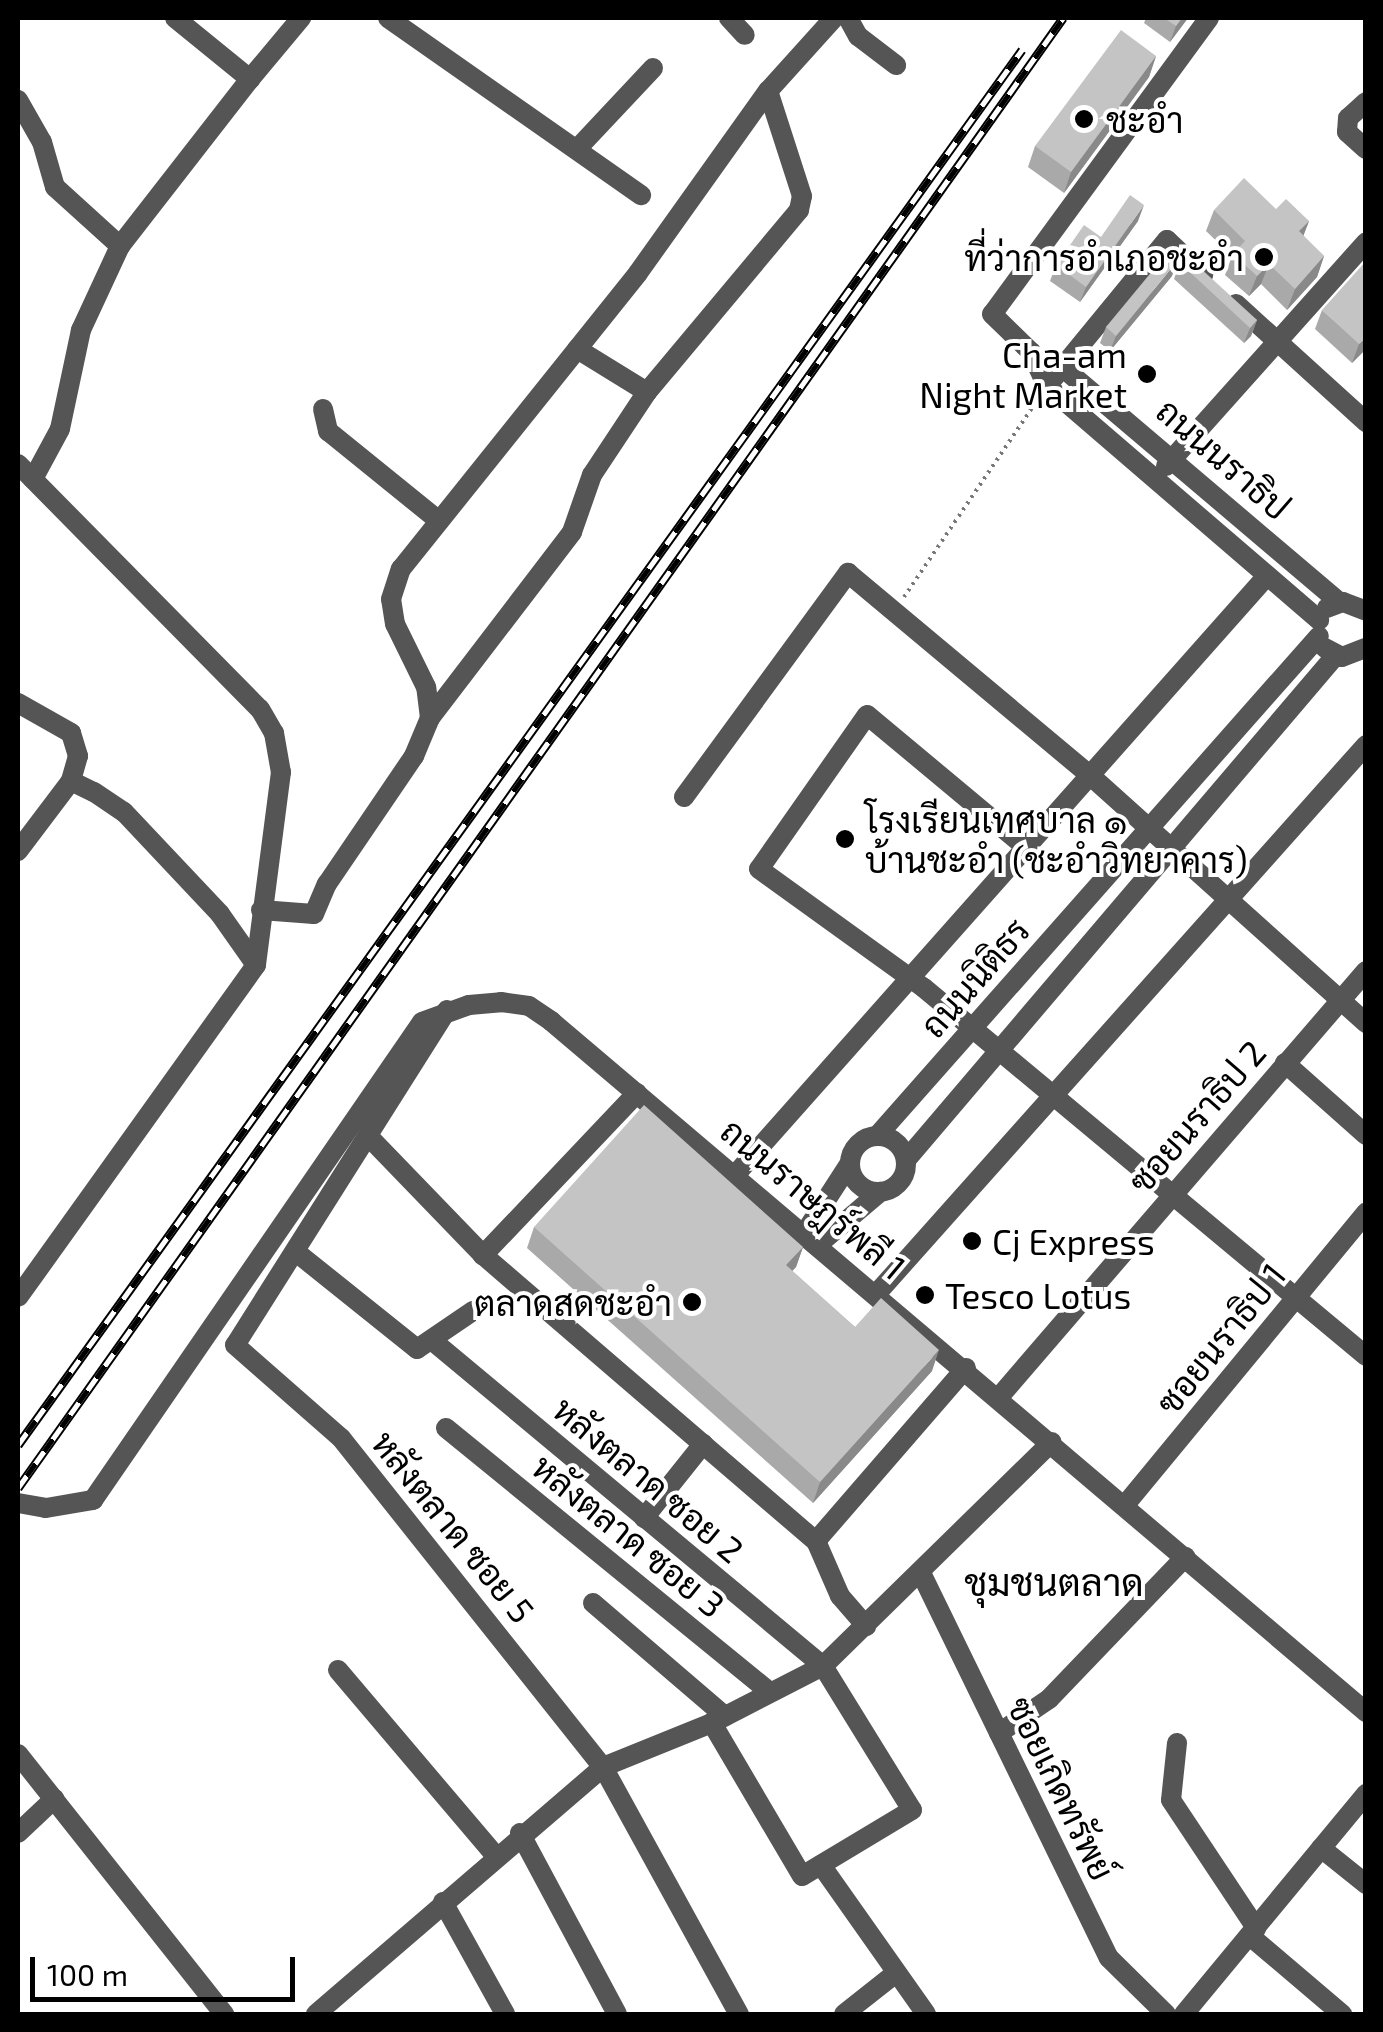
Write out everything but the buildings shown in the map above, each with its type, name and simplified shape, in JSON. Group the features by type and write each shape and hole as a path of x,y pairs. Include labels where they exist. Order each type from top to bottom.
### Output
{"street":[{"path":"175,18 250,79"},
{"path":"18,1297 256,965 282,772 274,733 260,709 25,472 60,429 80,330 120,246 301,18"},
{"path":"388,18 641,195"},
{"path":"728,18 745,36"},
{"path":"430,718 426,687 395,624 391,599 402,569 577,348 768,91 834,18"},
{"path":"848,18 858,36 896,65"},
{"path":"1209,18 992,314 1031,352 1047,386 1167,240 1366,422"},
{"path":"577,149 652,68"},
{"path":"262,910 300,918 314,914 327,884 414,756 430,718 572,532 592,475 647,392 799,210 802,196 768,91"},
{"path":"18,100 42,142 55,187 120,246"},
{"path":"1366,102 1348,118 1348,132 1366,149"},
{"path":"1155,479 1366,242"},
{"path":"577,348 647,392"},
{"name":"ถนนนราธิป","path":"1031,352 1065,365 1339,602"},
{"name":"ถนนนราธิป","path":"1047,386 1267,576 1319,628 1356,654"},
{"path":"323,409 328,432 439,521"},
{"path":"684,796 848,573 1169,844 1366,1023"},
{"path":"736,1174 1093,778 1267,576"},
{"path":"1339,602 1365,609"},
{"name":"ถนนนิติธร","path":"877,1136 1150,828 1339,602"},
{"name":"ถนนนิติธร","path":"906,1160 1169,844 1356,654"},
{"path":"18,703 71,733 78,756 71,782 19,844"},
{"path":"1028,849 867,715 759,868 910,978 1366,1356"},
{"path":"878,1292 1363,753"},
{"path":"71,782 124,812 220,914 256,965"},
{"name":"ซอยนราธิป 2","path":"1000,1396 1366,972"},
{"name":"ถนนราษฎร์พลี 1","path":"18,1502 46,1508 93,1500 338,1150 422,1022 448,1010 500,1002 529,1006 813,1237 1366,1712"},
{"path":"448,1010 371,1139 296,1252 402,1342 418,1349 434,1342 473,1311"},
{"path":"1285,1063 1366,1136"},
{"path":"483,1255 637,1093"},
{"path":"877,1136 897,1144 906,1160 903,1178 813,1237 856,1146 877,1136"},
{"path":"371,1139 483,1255 816,1541 840,1596 866,1626"},
{"path":"850,1163 856,1181 880,1192"},
{"name":"ซอยนราธิป 1","path":"1125,1505 1366,1213"},
{"name":"หลังตลาด ซอย 5","path":"296,1252 236,1345 366,1466 602,1767 739,2014"},
{"name":"หลังตลาด ซอย 2","path":"434,1342 824,1666 912,1810 821,1865"},
{"path":"816,1541 966,1368"},
{"name":"หลังตลาด ซอย 3","path":"446,1428 770,1692"},
{"path":"316,2014 342,2007 443,1902 602,1767 718,1719 824,1666 922,1575 1052,1442"},
{"path":"644,1518 703,1444"},
{"path":"999,1733 1050,1699 1185,1557"},
{"name":"ซอยเกิดทรัพย์","path":"922,1575 1109,1958 1166,2014"},
{"path":"593,1602 718,1719 802,1876 821,1865 926,2014"},
{"path":"338,1670 495,1855"},
{"path":"1177,1743 1172,1800 1252,1932 1342,2014"},
{"path":"18,1754 224,2014"},
{"path":"1184,2014 1366,1794"},
{"path":"18,1834 54,1799"},
{"path":"520,1833 617,2014"},
{"path":"1322,1848 1366,1884"},
{"path":"443,1902 505,2014"},
{"path":"844,2014 896,1972"}],"path":[{"path":"894,612 1047,386"}],"railway":[{"path":"18,1488 1063,18"},
{"path":"18,1445 1022,50"}],"place":[{"name":"ชะอำ","path":"1084,119"},
{"name":"ที่ว่าการอำเภอชะอำ","path":"1264,257"},
{"name":"Cha-am Night Market","path":"1147,374"},
{"name":"โรงเรียนเทศบาล ๑ บ้านชะอำ (ชะอำวิทยาคาร)","path":"845,839"},
{"name":"Cj Express","path":"972,1241"},
{"name":"Tesco Lotus","path":"925,1295"},
{"name":"ตลาดสดชะอำ","path":"692,1302"}],"district":[{"name":"ชุมชนตลาด","path":"1054,1582"}]}
